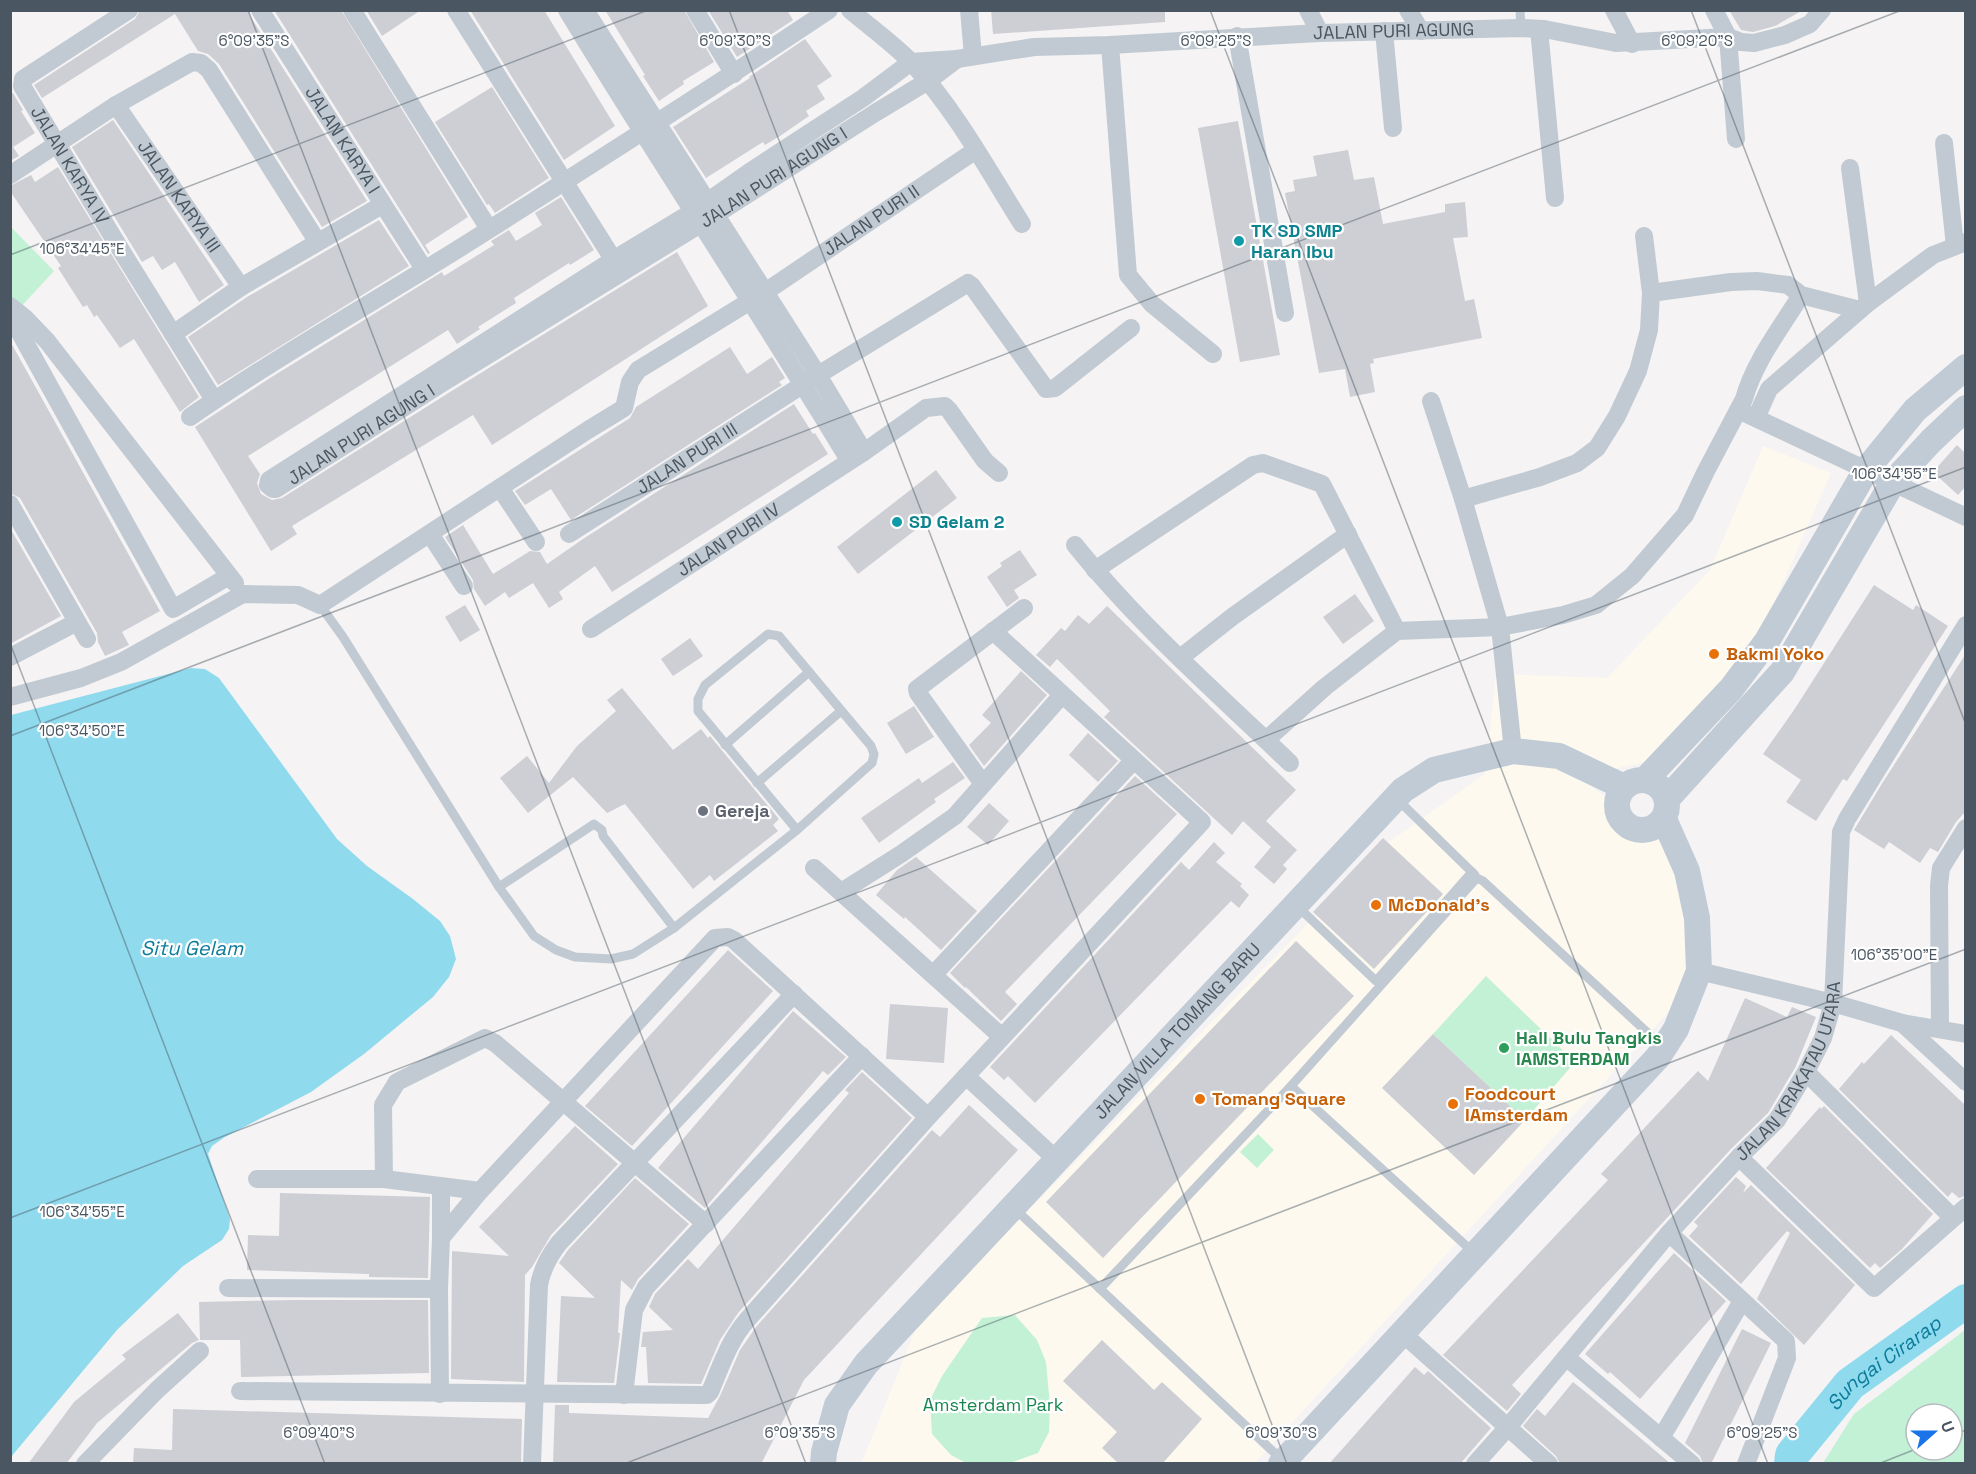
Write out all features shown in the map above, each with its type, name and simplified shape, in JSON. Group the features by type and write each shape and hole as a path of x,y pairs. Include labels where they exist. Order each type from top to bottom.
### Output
{"street":[{"name":"JALAN KARYA IV","path":"129,10 23,80 22,86 214,400"},
{"name":"JALAN KARYA I","path":"260,10 424,269"},
{"path":"352,10 489,230"},
{"path":"456,10 618,266"},
{"path":"567,10 704,213 811,379 857,456 926,408 945,406 985,461 999,473"},
{"path":"585,10 649,129"},
{"path":"695,10 734,74"},
{"path":"190,417 649,129 829,10"},
{"path":"850,10 911,62 928,81 976,150 1022,224"},
{"path":"965,58 969,10"},
{"path":"1408,10 1421,31"},
{"path":"1614,10 1632,44"},
{"path":"1714,10 1728,37 1736,139"},
{"name":"JALAN PURI AGUNG","path":"911,62 965,58 1034,48 1237,36 1421,31 1526,22 1616,43 1632,44 1728,37 1741,42 1754,43 1785,35 1810,24 1821,11"},
{"path":"1312,12 1320,33"},
{"path":"1526,22 1555,198"},
{"path":"1384,31 1393,128"},
{"path":"1237,36 1285,313"},
{"path":"1110,45 1128,275 1152,304 1213,354"},
{"name":"JALAN PURI AGUNG I","path":"421,389 276,489 268,485 269,480 421,389 704,213 965,58"},
{"path":"10,175 116,105 192,62 201,63 208,70 317,241"},
{"name":"JALAN PURI AGUNG I","path":"704,213 911,62"},
{"name":"JALAN KARYA III","path":"116,105 241,287"},
{"path":"1756,418 1769,389 1864,306 1933,255 1960,244 1944,143"},
{"name":"JALAN PURI II","path":"320,605 588,430 620,412 626,404 630,381 638,370 758,297 976,150"},
{"path":"1850,168 1864,306"},
{"path":"172,334 241,287 382,205"},
{"path":"1462,500 1549,474 1577,463 1597,448 1617,416 1638,371 1649,330 1651,293 1644,236"},
{"path":"1651,293 1731,282 1757,281 1788,285 1801,295 1864,306"},
{"name":"JALAN PURI III","path":"569,534 811,379 968,283 1047,389 1055,388 1131,328"},
{"path":"1266,740 1325,687 1397,631 1500,627 1563,615 1596,605 1632,576 1685,514 1760,362 1801,295"},
{"path":"10,306 47,341 243,594"},
{"path":"10,315 172,609 229,576"},
{"path":"1965,367 1915,410 1866,470 1767,641 1731,689 1619,796 1617,806 1624,823 1632,828 1648,830 1657,826 1665,809 1782,672 1893,482 1965,408"},
{"path":"1431,401 1500,627 1513,752"},
{"path":"1738,410 1965,517"},
{"name":"JALAN PURI IV","path":"591,629 857,456"},
{"path":"1095,570 1257,463 1322,484 1397,631"},
{"path":"500,488 536,542"},
{"path":"10,504 87,639"},
{"path":"429,534 464,586"},
{"path":"1180,658 1232,617 1347,534"},
{"path":"1075,545 1095,570 1180,658 1290,763"},
{"path":"10,697 81,678 121,662 243,594 298,595 320,605"},
{"path":"983,784 917,689 1024,608"},
{"path":"10,657 77,622"},
{"path":"240,1391 624,1395 706,1395 710,1392 737,1333 928,1117 1202,822 993,631"},
{"name":"JALAN KRAKATAU UTARA","path":"1475,1464 1669,1233 1739,1156 1777,1120 1806,1072 1823,1038 1833,1004 1841,832 1963,635"},
{"path":"841,892 955,816 1062,695"},
{"name":"JALAN VILLA TOMANG BARU","path":"823,1464 837,1405 866,1364 1403,790 1434,770 1513,752 1559,756 1634,783"},
{"path":"933,975 1134,760"},
{"path":"1282,1462 1658,1057 1676,1029 1699,971 1697,918 1687,871 1665,809 1663,790 1656,783 1634,783"},
{"path":"1940,1029 1939,886 1941,868 1965,828"},
{"path":"814,868 1002,1037"},
{"path":"441,1238 480,1191 715,938 728,937 734,940 928,1117"},
{"path":"1699,971 1902,1023 1965,1034"},
{"path":"532,1464 539,1285 548,1257 794,994"},
{"path":"1902,1023 1965,1082"},
{"path":"384,1179 383,1105 397,1082 485,1038 495,1043 706,1224"},
{"path":"624,1395 634,1310 646,1287 862,1056"},
{"path":"1739,1156 1874,1288 1959,1213 1806,1072"},
{"path":"966,1076 1057,1160"},
{"path":"257,1179 384,1179 480,1191"},
{"path":"440,1394 441,1186"},
{"path":"1669,1233 1786,1341 1787,1358 1746,1464"},
{"path":"228,1288 439,1289"},
{"path":"1661,1438 1742,1301"},
{"path":"1402,1332 1549,1464"},
{"path":"86,1464 157,1389 200,1351"},
{"path":"1566,1357 1692,1464"}],"lane":[{"path":"320,605 343,637 499,887 534,936 556,950 575,957 611,959 633,954 674,928 797,830 872,763 874,754 871,746 779,636 768,634 705,685 698,699 698,711 797,830"},
{"path":"725,745 809,672"},
{"path":"757,783 841,711"},
{"path":"1396,797 1475,875 1664,1048"},
{"path":"499,887 594,824 602,830 603,836 674,928"},
{"path":"1295,905 1376,981 1475,875"},
{"path":"1100,1289 1292,1086 1474,880 1475,875"},
{"path":"1292,1086 1475,1254"},
{"path":"1013,1207 1282,1462"}],"shaded area":[{"path":"1763,446 1831,473 1747,664 1649,761 1579,777 1678,852 1698,933 1674,1006 1255,1463 861,1464 918,1324 1383,846 1485,774 1496,674 1607,678 1710,570"}],"green space":[{"path":"10,226 54,271 15,313 11,308"},
{"name":"Hall Bulu Tangkis IAMSTERDAM","path":"1486,976 1575,1062 1525,1120 1433,1034"},
{"path":"1258,1134 1274,1150 1257,1168 1240,1152"},
{"name":"Amsterdam Park","path":"1015,1315 1037,1340 1046,1362 1050,1406 1049,1432 1038,1453 1010,1463 966,1463 951,1455 932,1434 930,1400 942,1376 982,1318"},
{"path":"1965,1330 1965,1463 1823,1463 1854,1414"}],"water":[{"name":"Situ Gelam","path":"191,668 205,669 219,678 337,839 367,866 440,921 450,936 456,959 449,977 433,997 364,1054 311,1092 212,1146 208,1154 230,1219 229,1229 222,1240 183,1266 117,1330 11,1457 11,715"}],"building":[{"path":"140,10 249,10 250,16 367,201 322,227 219,64 208,54 198,51 175,14 42,98 34,85 135,19"},
{"path":"274,10 341,10 468,217 425,245 430,253 428,254"},
{"path":"366,10 421,10 382,36"},
{"path":"470,10 544,10 615,126 564,160"},
{"path":"605,10 684,10 714,62 683,81 684,84 659,101"},
{"path":"708,10 787,10 793,20 737,57"},
{"path":"991,10 1165,10 1165,22 993,34"},
{"path":"1729,10 1803,10 1775,26 1753,32 1741,30"},
{"path":"805,39 832,76 817,86 825,99 806,111 809,116 780,136 765,145 763,142 706,178 673,127 750,78"},
{"path":"492,87 549,178 495,213 489,204 487,205 435,122"},
{"path":"13,93 35,133 13,147 19,156 10,161 10,94"},
{"path":"113,120 224,285 199,302 175,262 162,270 153,256 142,262 72,147"},
{"name":"TK SD SMP Haran Ibu","path":"1238,121 1280,355 1240,362 1198,128"},
{"path":"1348,150 1354,180 1374,177 1383,224 1445,212 1445,204 1465,202 1468,237 1453,238 1465,301 1474,299 1482,338 1373,359 1374,363 1370,364 1375,392 1350,397 1345,369 1319,373 1285,193 1295,191 1293,180 1317,176 1313,156"},
{"path":"58,167 199,397 180,412 134,339 120,348 97,315 94,317 87,305 83,307 58,268 61,266 10,191 10,186 31,175 35,182"},
{"path":"561,197 594,250 514,298 516,303 478,327 480,329 457,344 448,330 248,456 260,474 257,483 261,494 272,500 282,498 677,252 708,306 492,445 473,415 292,526 297,534 271,551 195,427 442,272 444,276 494,245 491,241 509,230 516,241 542,225 535,213"},
{"path":"379,220 409,266 218,385 188,337 247,297"},
{"path":"10,341 160,611 122,632 129,645 105,656 98,642 97,633 20,498 10,493"},
{"path":"730,347 747,374 772,357 785,378 779,382 782,385 571,520 551,489 525,505 515,491 630,418 636,407"},
{"path":"794,404 828,454 612,592 595,566 559,592 563,599 549,608 533,583 509,598 505,592 485,606 474,589 473,580 445,537 463,525 493,574 530,551 540,552 547,564"},
{"path":"1957,445 1965,453 1965,487 1958,495 1933,472"},
{"name":"SD Gelam 2","path":"936,470 957,498 858,574 837,547"},
{"path":"10,528 61,616 10,644"},
{"path":"1020,550 1037,575 1014,590 1019,598 1007,607 987,577 1002,566 1000,563"},
{"path":"1874,585 1913,610 1916,605 1948,626 1847,781 1843,779 1816,821 1786,802 1801,780 1763,754"},
{"path":"1355,594 1374,621 1343,644 1323,617"},
{"path":"465,605 480,630 460,642 445,617"},
{"path":"1107,606 1296,790 1266,821 1297,850 1283,865 1287,869 1274,884 1254,867 1271,847 1243,821 1232,835 1104,717 1110,711 1057,659 1050,667 1036,655 1061,628 1065,631 1078,615 1089,624"},
{"path":"690,638 703,656 673,676 661,659"},
{"path":"1965,655 1965,812 1956,822 1938,852 1930,848 1920,863 1889,842 1884,849 1854,830"},
{"path":"1021,671 1047,695 984,766 969,745 991,723 982,715"},
{"name":"Gereja","path":"622,688 673,750 701,729 708,738 710,736 779,819 773,825 778,831 714,881 710,875 693,889 625,804 607,813 573,777 528,813 500,778 527,756 549,783 577,746 616,711 607,700"},
{"path":"914,706 934,737 906,754 887,723"},
{"path":"1088,733 1118,761 1098,782 1069,755"},
{"path":"953,762 965,778 934,799 936,802 879,843 861,818 919,778 922,783"},
{"path":"1135,776 1177,814 1005,992 1017,1004 1001,1021 950,973"},
{"path":"989,803 1009,821 988,845 967,827"},
{"name":"McDonald's","path":"1383,838 1443,894 1374,969 1313,912"},
{"path":"1214,842 1225,853 1216,862 1242,884 1240,886 1249,895 1239,908 1231,901 1035,1103 1008,1076 1004,1080 990,1067 1181,862 1189,870"},
{"path":"916,857 977,911 941,950 905,917 904,919 876,895 897,870"},
{"name":"Tomang Square","path":"1296,941 1354,996 1103,1258 1046,1202"},
{"path":"728,950 773,991 632,1146 585,1106"},
{"path":"1745,998 1787,1017 1792,1007 1816,1017 1795,1068 1768,1113 1731,1149 1512,1385 1521,1394 1507,1411 1443,1355 1608,1180 1601,1174 1698,1071 1708,1081"},
{"path":"890,1004 948,1008 944,1063 886,1059"},
{"path":"793,1011 846,1057 828,1075 823,1071 705,1208 658,1168"},
{"name":"Foodcourt IAmsterdam","path":"1433,1034 1525,1120 1474,1175 1382,1088"},
{"path":"1891,1035 1965,1105 1965,1196 1959,1198 1952,1192 1948,1197 1839,1089 1862,1062 1864,1064"},
{"path":"862,1072 912,1118 738,1313 720,1340 701,1384 648,1383 646,1347 641,1347 643,1332 673,1330 649,1307 655,1294 688,1259 698,1269 849,1093 845,1090"},
{"path":"969,1105 1018,1150 804,1380 761,1464 553,1464 555,1405 569,1405 569,1413 708,1418 740,1350 756,1327 932,1130 940,1137"},
{"path":"1824,1106 1933,1214 1902,1249 1880,1268 1875,1263 1870,1268 1766,1168 1820,1107 1821,1109"},
{"path":"575,1126 618,1164 551,1235 525,1275 524,1382 451,1379 452,1251 509,1256 479,1227"},
{"path":"1736,1177 1746,1186 1743,1193 1751,1185 1855,1285 1804,1345 1757,1299 1790,1233 1787,1231 1741,1284 1689,1236 1698,1226 1694,1222"},
{"path":"635,1178 689,1224 638,1279 632,1290 621,1280 618,1333 620,1333 614,1383 557,1382 561,1296 595,1298 559,1263 568,1250"},
{"path":"280,1193 430,1197 428,1278 247,1270 248,1235 279,1236"},
{"path":"1674,1253 1726,1301 1640,1399 1610,1372 1608,1374 1585,1354"},
{"path":"428,1300 429,1373 241,1377 240,1340 200,1340 199,1302"},
{"path":"178,1313 199,1340 192,1343 97,1423 66,1464 28,1464 74,1402 126,1359 122,1355"},
{"path":"1742,1329 1771,1343 1711,1464 1703,1464 1700,1456 1685,1443"},
{"path":"1102,1340 1154,1390 1162,1382 1202,1419 1162,1464 1119,1464 1102,1448 1117,1432 1063,1381"},
{"path":"1415,1367 1424,1375 1428,1371 1491,1428 1460,1464 1329,1464"},
{"path":"1573,1382 1671,1464 1560,1464 1556,1456 1523,1426 1537,1409 1545,1416"},
{"path":"173,1409 522,1419 521,1464 133,1464 134,1448 172,1450"}],"waterway":[{"name":"Sungai Cirarap","path":"1791,1464 1792,1455 1850,1384 1966,1301"}],"place":[{"name":"TK SD SMP Haran Ibu","path":"1239,241"},
{"name":"SD Gelam 2","path":"897,522"},
{"name":"Bakmi Yoko","path":"1714,654"},
{"name":"Gereja","path":"703,811"},
{"name":"McDonald's","path":"1376,905"},
{"name":"Hall Bulu Tangkis IAMSTERDAM","path":"1504,1048"},
{"name":"Tomang Square","path":"1200,1099"},
{"name":"Foodcourt IAmsterdam","path":"1453,1104"}]}
